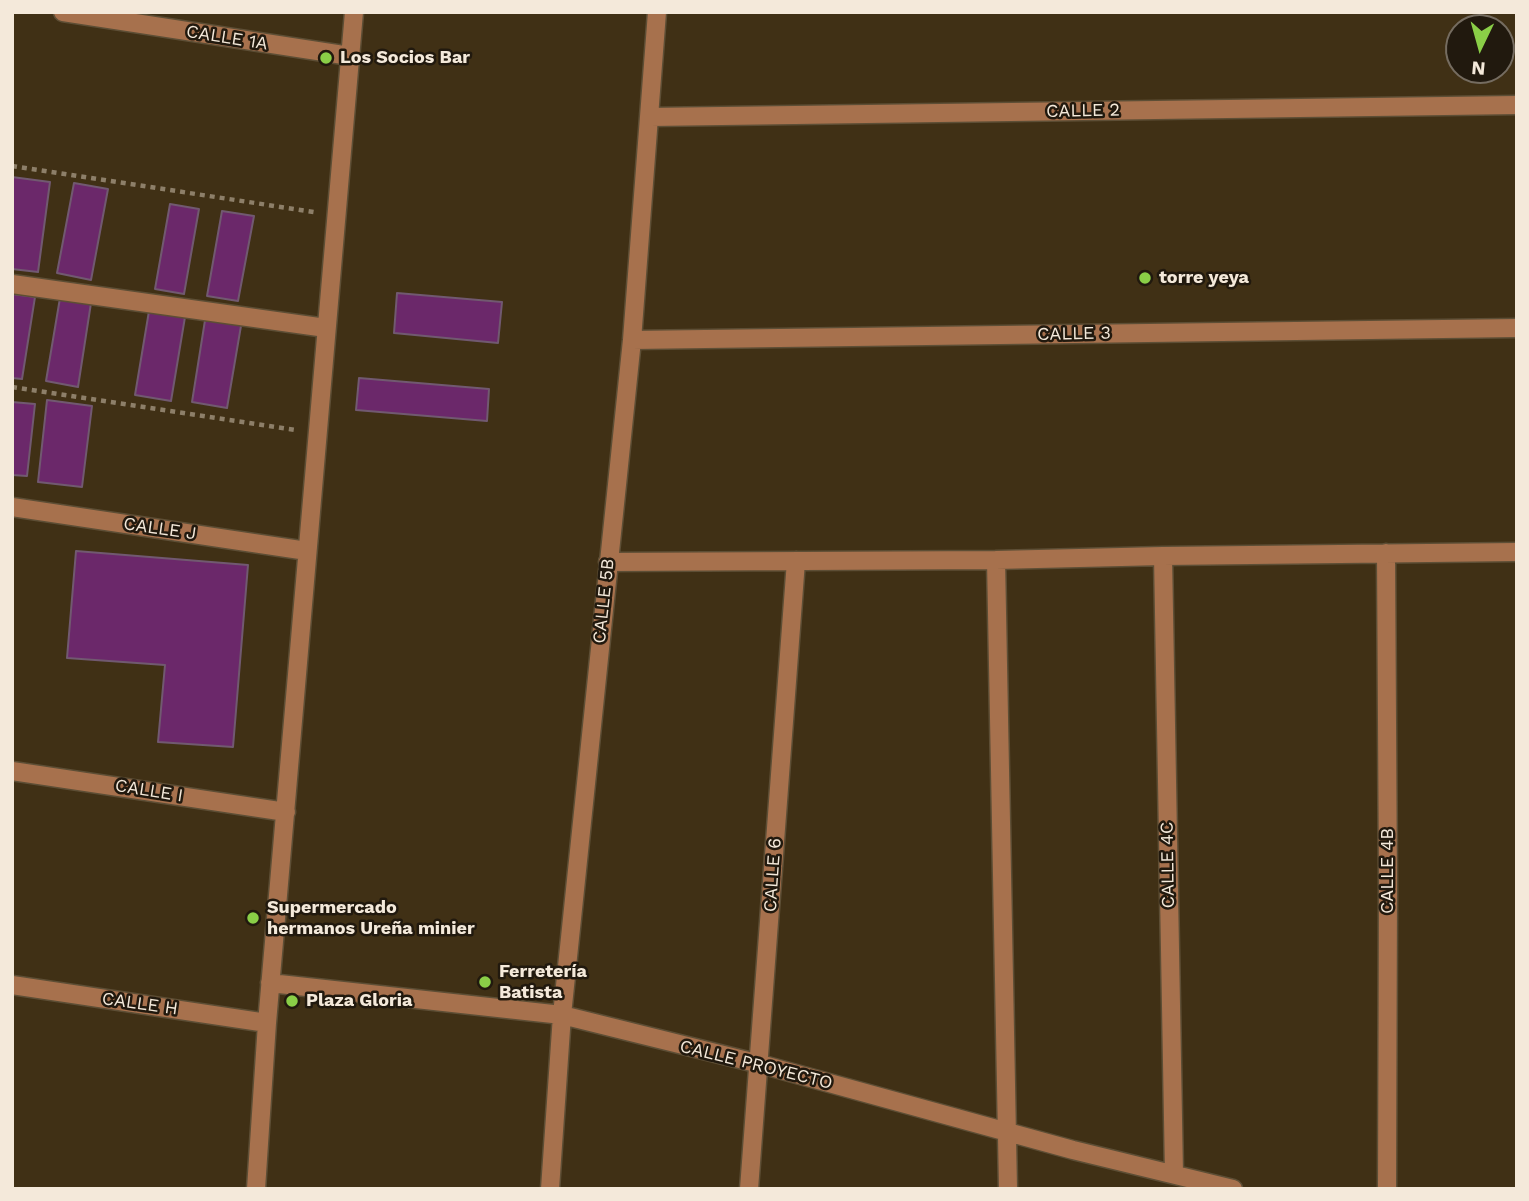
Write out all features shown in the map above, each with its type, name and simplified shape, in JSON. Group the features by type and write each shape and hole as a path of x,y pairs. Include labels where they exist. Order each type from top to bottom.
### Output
{"street":[{"name":"CALLE 1A","path":"63,12 350,56"},
{"path":"256,1189 270,983 354,12"},
{"name":"CALLE 5B","path":"550,1189 562,1015 632,340 657,12"},
{"name":"CALLE 2","path":"650,117 1517,106"},
{"path":"12,284 326,328"},
{"name":"CALLE 3","path":"632,340 1517,328"},
{"name":"CALLE J","path":"12,507 307,551"},
{"path":"608,562 996,561 1163,556 1517,552"},
{"name":"CALLE 4B","path":"1386,553 1387,1189"},
{"name":"CALLE 4C","path":"1163,556 1174,1174"},
{"name":"CALLE 6","path":"749,1189 796,561"},
{"path":"996,561 1008,1189"},
{"name":"CALLE I","path":"12,771 286,812"},
{"name":"CALLE PROYECTO","path":"270,983 562,1015 1233,1189"},
{"name":"CALLE H","path":"12,985 267,1023"}],"path":[{"path":"12,166 336,215"},
{"path":"12,387 317,434"}],"building":[{"path":"12,177 50,182 38,272 12,269"},
{"path":"74,183 108,189 91,280 57,273"},
{"path":"170,204 199,209 184,294 155,289"},
{"path":"222,211 254,216 238,301 207,296"},
{"path":"397,293 502,302 498,343 394,333"},
{"path":"12,294 35,297 22,379 12,378"},
{"path":"60,298 91,303 78,387 46,381"},
{"path":"150,305 186,311 171,401 135,395"},
{"path":"206,314 242,320 227,408 192,402"},
{"path":"359,378 489,389 487,421 356,410"},
{"path":"47,400 92,406 82,487 38,482"},
{"path":"12,402 35,404 27,476 12,475"},
{"path":"76,551 248,565 233,747 158,742 165,665 67,658"}],"place":[{"name":"Los Socios Bar","path":"326,58"},
{"name":"torre yeya","path":"1145,278"},
{"name":"Supermercado hermanos Ureña minier","path":"253,918"},
{"name":"Ferretería Batista","path":"485,982"},
{"name":"Plaza Gloria","path":"292,1001"}]}
